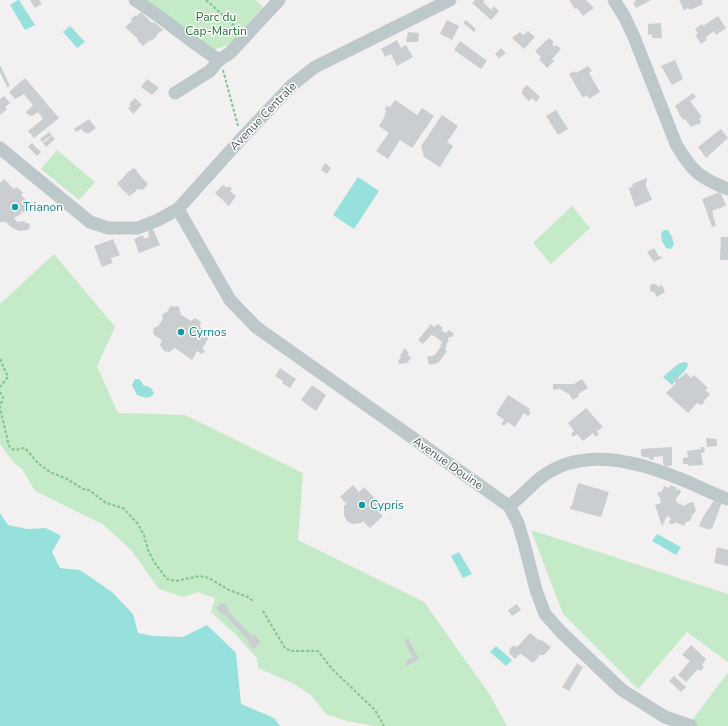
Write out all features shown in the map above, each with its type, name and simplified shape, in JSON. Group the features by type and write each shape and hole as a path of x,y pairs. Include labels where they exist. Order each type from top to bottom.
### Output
{"street":[{"path":"135,0 147,7 201,49 219,60"},
{"path":"175,93 210,71 219,60 230,53 279,0"},
{"name":"Avenue Centrale","path":"178,210 241,139 292,85 315,67 450,0"},
{"path":"614,0 634,37 676,144 685,160 696,173 714,184 728,189"},
{"path":"0,148 90,222 108,228 138,228 178,210"},
{"name":"Avenue Douine","path":"178,210 230,300 256,327 509,506 518,523 536,590 545,614 561,632 622,690 665,717 691,726"},
{"path":"509,506 544,476 560,467 585,460 620,460 647,467 728,499"}],"path":[{"path":"206,0 245,36"},
{"path":"219,60 224,73 241,139"},
{"path":"0,358 8,377 0,387"},
{"path":"0,392 3,397 0,408 12,449 16,451 25,448 39,464 50,472 67,479 83,489 89,490 106,503 123,508 138,524 144,535 148,550 154,562 167,579 176,581 199,576 209,578 229,590 248,597 254,602"},
{"path":"263,611 285,648 291,651 318,651 332,669 374,710 384,726"}],"green space":[{"name":"Parc du Cap-Martin","path":"145,0 256,0 263,7 229,45 212,50"},
{"path":"57,150 95,182 79,200 41,169"},
{"path":"572,206 590,228 551,264 533,243"},
{"path":"54,254 115,327 97,366 118,413 185,415 303,473 298,540 424,602 490,695 507,726 374,726 347,721 326,714 311,695 292,683 258,668 257,658 237,636 211,612 215,598 198,592 184,597 159,589 131,550 104,525 35,491 22,469 13,462 0,444 0,304"},
{"path":"531,530 728,594 728,662 687,632 638,689 563,614"},
{"path":"728,672 728,726 688,726"}],"water":[{"path":"18,0 35,25 25,30 10,5"},
{"path":"70,26 85,42 77,48 63,32"},
{"path":"358,177 379,191 354,229 333,215"},
{"path":"664,230 668,230 672,237 674,245 671,249 666,248 662,241 661,233"},
{"path":"684,362 688,363 687,368 672,385 663,377 678,364"},
{"path":"135,379 139,379 143,385 151,388 154,393 152,396 147,398 137,395 132,385"},
{"path":"0,513 8,525 28,529 46,528 61,536 52,552 60,568 80,570 112,592 133,614 138,633 153,636 183,637 207,625 236,653 241,704 274,718 280,726 0,726"},
{"path":"657,534 681,547 676,555 652,541"},
{"path":"459,552 472,574 463,578 451,556"},
{"path":"496,646 512,660 506,666 490,652"}],"building":[{"path":"30,0 39,0 42,4 35,8"},
{"path":"475,0 485,0 483,2 491,10 494,6 499,11 491,20 472,3"},
{"path":"569,0 586,0 594,8 583,16 577,8 575,9"},
{"path":"635,0 651,0 636,8 633,3 636,1"},
{"path":"679,0 703,0 701,1 703,4 690,10 688,8 684,10"},
{"path":"141,12 152,23 154,22 163,30 143,46 125,27 132,21 131,19"},
{"path":"718,16 726,28 716,35 714,31 705,38 707,40 701,44 695,35 698,34 695,29 702,24 703,26"},
{"path":"447,20 459,26 452,40 440,34"},
{"path":"466,20 476,29 474,32 463,23"},
{"path":"661,23 662,38 652,38 652,34 648,35 648,24"},
{"path":"528,31 535,37 524,49 512,38 520,32 523,35"},
{"path":"408,32 419,33 418,42 406,42"},
{"path":"549,38 554,42 552,44 554,47 556,45 561,49 552,59 554,61 547,68 539,59 541,57 535,51"},
{"path":"397,40 401,48 406,45 413,57 397,66 391,54 385,57 381,49"},
{"path":"460,41 487,61 481,69 454,50"},
{"path":"501,48 506,53 499,58 495,54"},
{"path":"675,60 683,79 672,85 661,66"},
{"path":"0,65 10,86 7,87 0,72"},
{"path":"588,66 592,71 589,73 600,92 589,99 587,95 583,98 569,74 574,71 576,73"},
{"path":"25,78 59,118 34,138 28,131 43,119 38,112 32,116 26,112 33,105 24,94 15,99 9,92"},
{"path":"147,79 159,88 152,95 141,87"},
{"path":"527,85 540,97 536,102 532,98 529,101 521,93"},
{"path":"693,93 696,97 690,101 702,117 699,119 701,121 699,125 693,125 691,127 685,119 684,120 681,117 675,106"},
{"path":"4,96 10,103 5,107 7,109 0,115 0,99"},
{"path":"135,98 142,105 133,114 128,108 131,106 129,104"},
{"path":"395,100 417,115 422,108 434,116 412,148 400,140 388,159 376,151 389,133 379,126 385,116 385,108 387,106 390,107"},
{"path":"556,110 568,129 558,135 546,116"},
{"path":"442,115 458,126 447,142 453,146 440,167 424,157 421,146"},
{"path":"89,119 96,128 88,134 81,129 76,132 74,129"},
{"path":"721,129 728,138 706,158 698,147"},
{"path":"49,132 52,135 42,142 40,139"},
{"path":"52,136 55,139 46,147 43,143"},
{"path":"32,143 41,152 37,156 28,147"},
{"path":"325,163 331,168 327,174 321,170"},
{"path":"133,168 137,170 137,172 148,184 143,190 137,189 129,196 117,184"},
{"path":"647,178 646,186 652,200 635,207 629,189 627,189 633,186 632,184"},
{"name":"Trianon","path":"4,179 14,189 17,187 23,193 21,195 31,205 24,213 22,210 21,214 14,218 17,222 25,221 25,223 29,223 30,226 28,230 19,231 11,227 6,222 0,222 0,183"},
{"path":"223,185 227,188 229,186 232,189 230,191 236,196 229,206 215,193"},
{"path":"720,192 726,205 712,211 716,226 712,227 702,199"},
{"path":"153,229 160,245 139,253 134,239 143,235 144,239 149,237 148,231"},
{"path":"721,237 728,237 728,260 720,260"},
{"path":"113,239 120,255 111,258 112,263 102,267 94,246"},
{"path":"654,248 659,257 660,256 662,258 654,262 647,252"},
{"path":"652,284 659,287 662,285 665,292 657,297 654,292 651,292 650,286"},
{"name":"Cyrnos","path":"171,305 173,307 178,306 180,309 179,311 181,312 180,314 191,321 195,318 201,322 200,327 211,334 202,349 205,351 202,354 197,351 192,360 175,348 169,352 164,351 160,345 162,340 153,334 154,328 158,326 163,319 162,316 167,312"},
{"path":"431,324 434,327 438,324 443,328 441,330 446,333 449,330 454,334 452,337 449,337 445,350 447,351 438,363 429,365 427,357 435,355 441,346 440,344 443,343 435,336 431,335 423,344 418,340"},
{"path":"404,348 409,353 407,355 411,358 407,363 399,364 398,361 401,357 400,354"},
{"path":"280,368 296,379 290,388 275,376"},
{"path":"686,373 691,378 694,375 708,388 705,390 710,394 703,404 701,405 697,403 688,413 666,393 676,383 674,378 677,377 679,379"},
{"path":"582,379 588,388 578,394 579,396 573,400 569,394 560,389 553,390 553,384 574,384"},
{"path":"312,385 326,395 316,411 301,400"},
{"path":"508,395 530,409 528,411 531,412 528,416 524,413 515,427 507,422 504,426 501,424 504,420 496,414"},
{"path":"586,408 603,427 597,431 599,434 596,437 593,433 583,441 577,434 573,437 571,434 574,431 568,423"},
{"path":"706,438 717,439 717,446 707,447"},
{"path":"672,447 671,466 665,466 663,464 663,456 654,457 653,460 650,460 648,457 643,457 641,455 641,449"},
{"path":"701,447 704,447 705,452 701,453 703,465 688,466 688,464 683,464 683,458 688,457 687,451 701,449"},
{"path":"578,483 609,492 601,517 570,509"},
{"name":"Cypris","path":"353,485 359,492 364,487 380,504 376,509 383,516 370,528 363,521 361,523 353,524 348,522 344,516 344,506 347,504 340,497"},
{"path":"670,485 677,488 676,490 679,489 681,492 676,499 677,503 685,506 686,504 693,502 696,510 694,514 691,515 692,517 690,521 686,522 684,526 675,522 674,524 670,524 669,522 671,518 667,516 662,526 655,505 661,503 661,498 657,493 662,491 664,486 669,488"},
{"path":"715,499 722,502 712,529 710,528 709,530 699,526"},
{"path":"717,547 728,550 728,566 714,563"},
{"path":"224,603 229,609 228,611 252,636 255,635 260,641 255,648 252,648 248,643 248,640 225,615 222,615 217,610 217,607"},
{"path":"517,604 521,610 512,616 508,610"},
{"path":"530,633 551,647 544,655 540,655 533,663 521,654 517,656 517,658 514,658 509,653 510,648 515,645 515,647 518,646"},
{"path":"408,638 419,659 407,666 405,662 413,657 404,641"},
{"path":"691,645 706,659 702,665 704,667 701,671 698,669 686,682 678,675 690,661 682,655"},
{"path":"577,663 583,667 569,691 562,687"},
{"path":"674,676 686,687 681,692 669,681"}],"place":[{"name":"Trianon","path":"15,207"},
{"name":"Cyrnos","path":"181,332"},
{"name":"Cypris","path":"362,505"}]}
